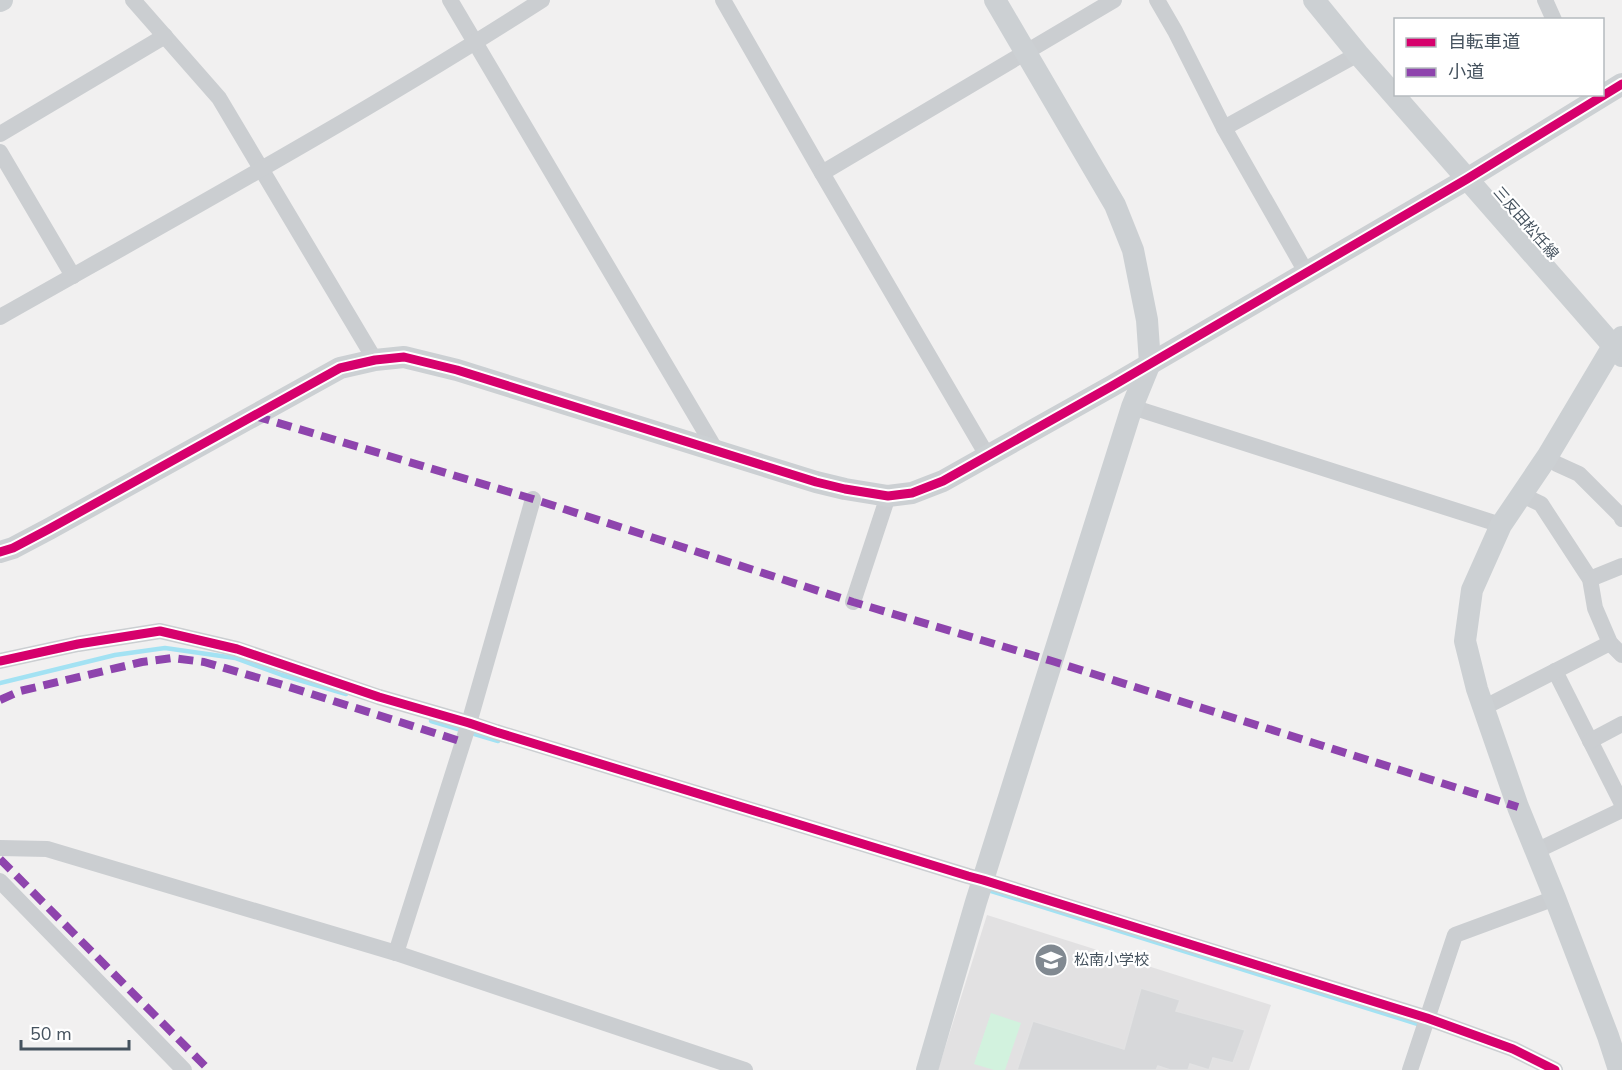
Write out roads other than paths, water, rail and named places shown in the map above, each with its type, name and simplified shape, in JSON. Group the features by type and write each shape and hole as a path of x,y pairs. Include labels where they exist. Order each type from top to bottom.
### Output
{"street":[{"path":"133,0 219,98 375,360"},
{"path":"450,0 717,452"},
{"path":"0,317 261,170 475,43 542,0"},
{"path":"723,0 988,457"},
{"path":"927,1070 976,902 1132,407 1150,363 1147,320 1134,250 1115,205 995,0"},
{"path":"822,173 1114,0"},
{"path":"1157,0 1224,128 1306,272"},
{"name":"三反田松任線","path":"1314,0 1394,95"},
{"path":"1545,0 1553,18"},
{"path":"0,134 165,36"},
{"path":"1224,128 1358,54"},
{"path":"1604,92 1622,84"},
{"name":"三反田松任線","path":"1395,96 1619,346"},
{"path":"0,552 13,548 49,529 340,368 375,360 404,357 457,370 717,452 845,489 888,496 912,493 943,481 988,457 1467,179 1592,98"},
{"path":"0,152 73,276"},
{"path":"1619,346 1501,525 1472,590 1465,640 1477,689 1518,807 1615,1035 1619,1070"},
{"path":"1132,407 1501,525"},
{"path":"1547,457 1579,474 1622,519"},
{"path":"1522,495 1541,504 1590,579 1595,608 1610,643 1622,655"},
{"path":"853,602 888,496"},
{"path":"396,953 467,730 533,499"},
{"path":"1590,579 1622,566"},
{"path":"0,661 78,644 160,631 237,649 379,697 467,730 518,739 983,880 1424,1027 1513,1049 1555,1070"},
{"path":"1484,708 1610,643"},
{"path":"1555,671 1622,804"},
{"path":"1590,741 1622,724"},
{"path":"1536,851 1622,810"},
{"path":"0,848 47,849 396,953 745,1070"},
{"path":"0,881 184,1070"},
{"path":"1410,1070 1455,935 1555,898"}],"waterway":[{"path":"0,683 115,655 165,648 235,658 346,694"},
{"path":"431,721 498,741"},
{"path":"988,890 1421,1025"}],"place":[{"name":"松南小学校","path":"1051,960"}]}
